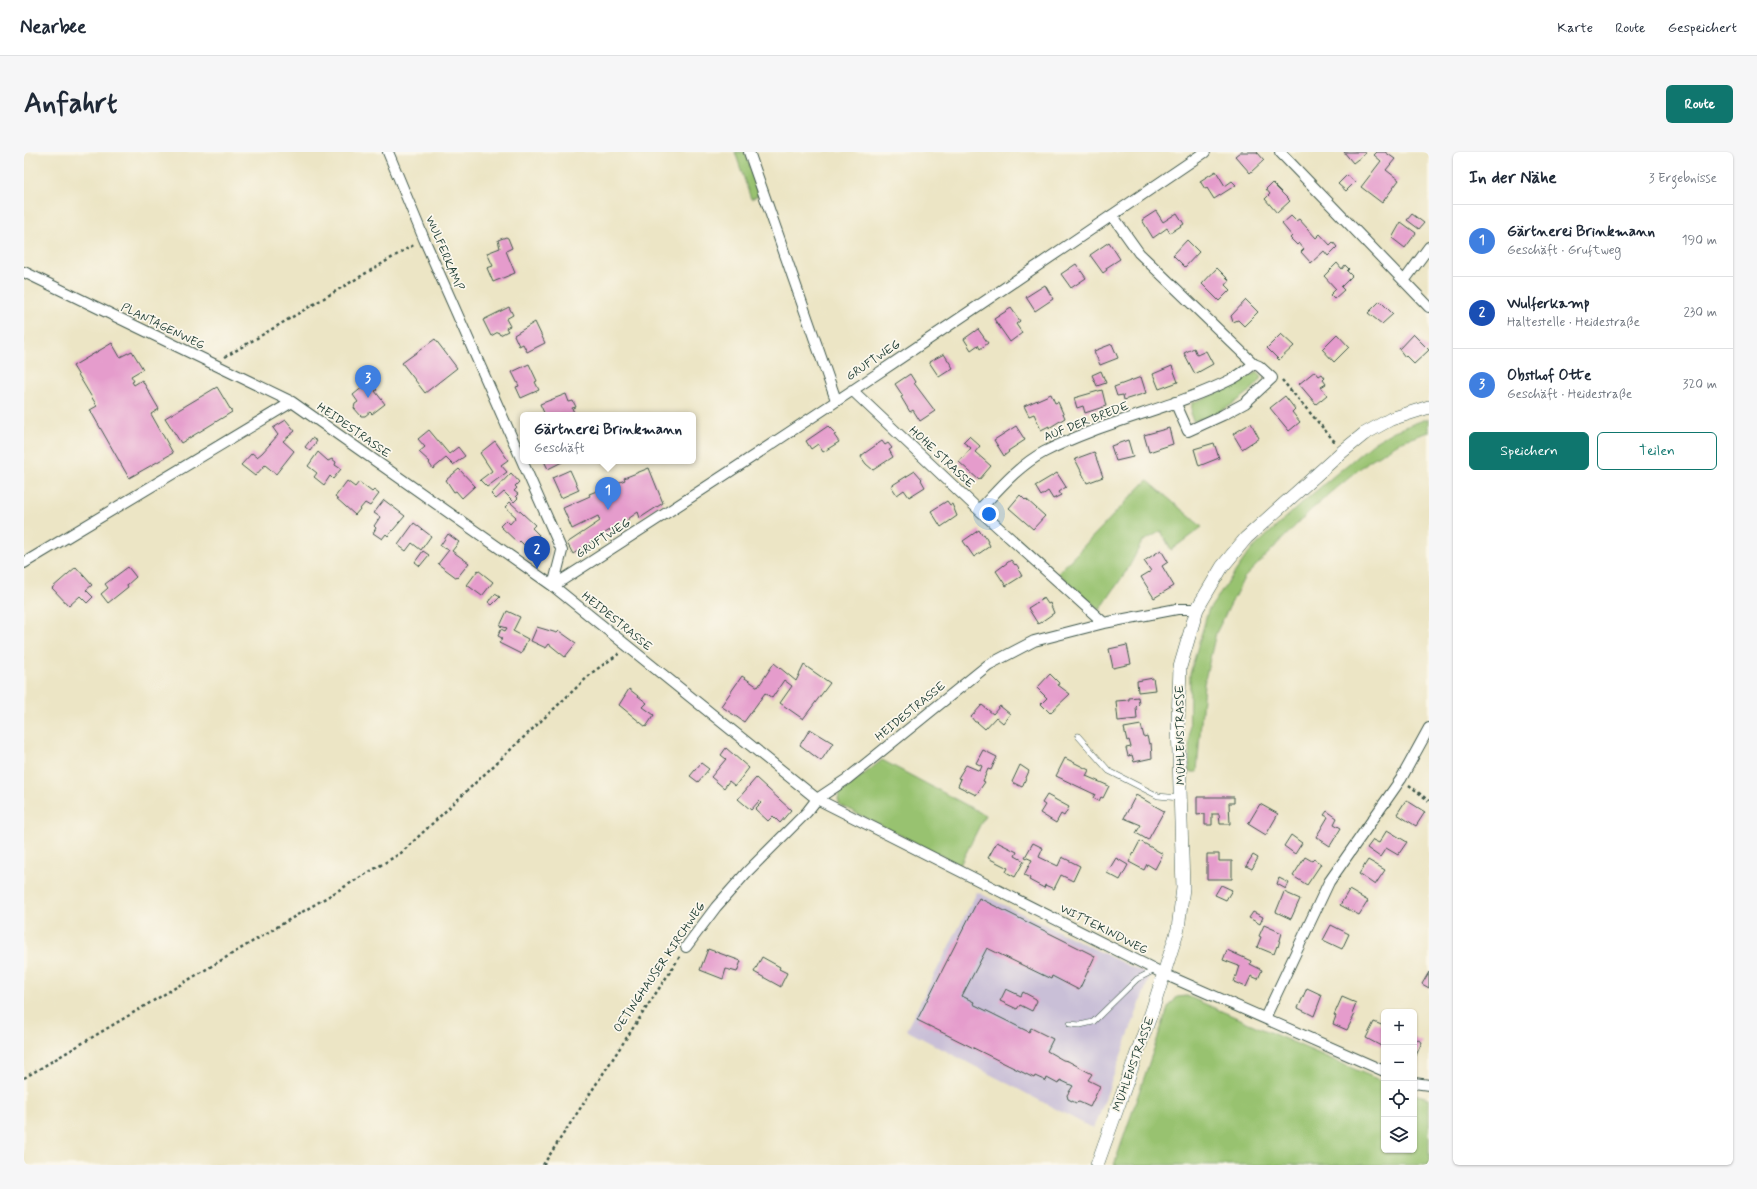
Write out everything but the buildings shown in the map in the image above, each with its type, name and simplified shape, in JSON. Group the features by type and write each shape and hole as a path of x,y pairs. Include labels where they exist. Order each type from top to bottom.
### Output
{"street":[{"name":"WULFERKAMP","path":"388,152 424,239 520,456"},
{"path":"749,152 836,400"},
{"name":"GRUFTWEG","path":"553,586 667,513 852,390 1205,152"},
{"path":"1280,152 1429,307"},
{"path":"1112,215 1139,253 1254,364 1259,366 1272,378 1245,403 1223,416 1188,431 1176,402"},
{"path":"1404,281 1429,247"},
{"name":"PLANTAGENWEG","path":"24,272 292,402"},
{"name":"AUF DER BREDE","path":"979,510 1013,474 1043,452 1083,434 1176,402 1232,379 1254,364"},
{"name":"HOHE STRASSE","path":"852,390 979,510 1104,623"},
{"path":"24,563 292,402"},
{"name":"HEIDESTRASSE","path":"292,402 553,586 817,799 847,779 988,665 1034,641 1104,623 1177,609 1197,609"},
{"name":"MÜHLENSTRASSE","path":"1097,1165 1160,972 1178,929 1183,888 1178,722 1180,667 1197,609 1222,567 1246,538 1343,451 1364,434 1391,419 1429,407"},
{"name":"WULFERKAMP","path":"524,464 562,551 553,586"},
{"path":"1266,1018 1329,882 1401,779 1429,728"},
{"name":"OETINGHAUSER KIRCHWEG","path":"686,947 716,907 747,872 817,799"},
{"name":"WITTEKINDWEG","path":"817,799 1160,972 1381,1070"},
{"path":"1417,1083 1429,1084"}],"lane":[{"path":"1078,736 1109,771 1158,796 1181,798"},
{"path":"1070,1024 1080,1025 1093,1022 1137,979 1160,972"}],"path":[{"path":"213,365 424,239"},
{"path":"1272,378 1283,380 1343,451"},
{"path":"24,1078 401,853 593,672 629,647"},
{"path":"1401,779 1429,801"},
{"name":"OETINGHAUSER KIRCHWEG","path":"543,1165 686,947"}],"shaded area":[{"path":"977,892 1150,976 1094,1129 906,1030"}],"green space":[{"path":"735,152 745,152 759,195 751,199"},
{"path":"1257,372 1262,377 1258,384 1242,398 1211,416 1193,421 1191,416 1192,403 1227,389"},
{"path":"1429,418 1429,432 1402,441 1369,461 1313,508 1244,578 1216,633 1204,684 1197,772 1189,772 1190,674 1208,611 1249,552 1304,501 1373,443 1394,431"},
{"path":"1147,480 1202,527 1171,550 1161,531 1142,542 1129,567 1100,610 1058,573"},
{"path":"882,760 985,815 960,865 840,805 838,799 840,793"},
{"path":"1187,996 1381,1081 1381,1153 1417,1153 1417,1095 1429,1098 1429,1165 1114,1165 1168,1008 1177,997"}],"place":[{"name":"Obsthof Otte","path":"368,398"},
{"name":"Gärtnerei Brinkmann","path":"608,510"},
{"name":"Wulferkamp","path":"537,569"}]}
